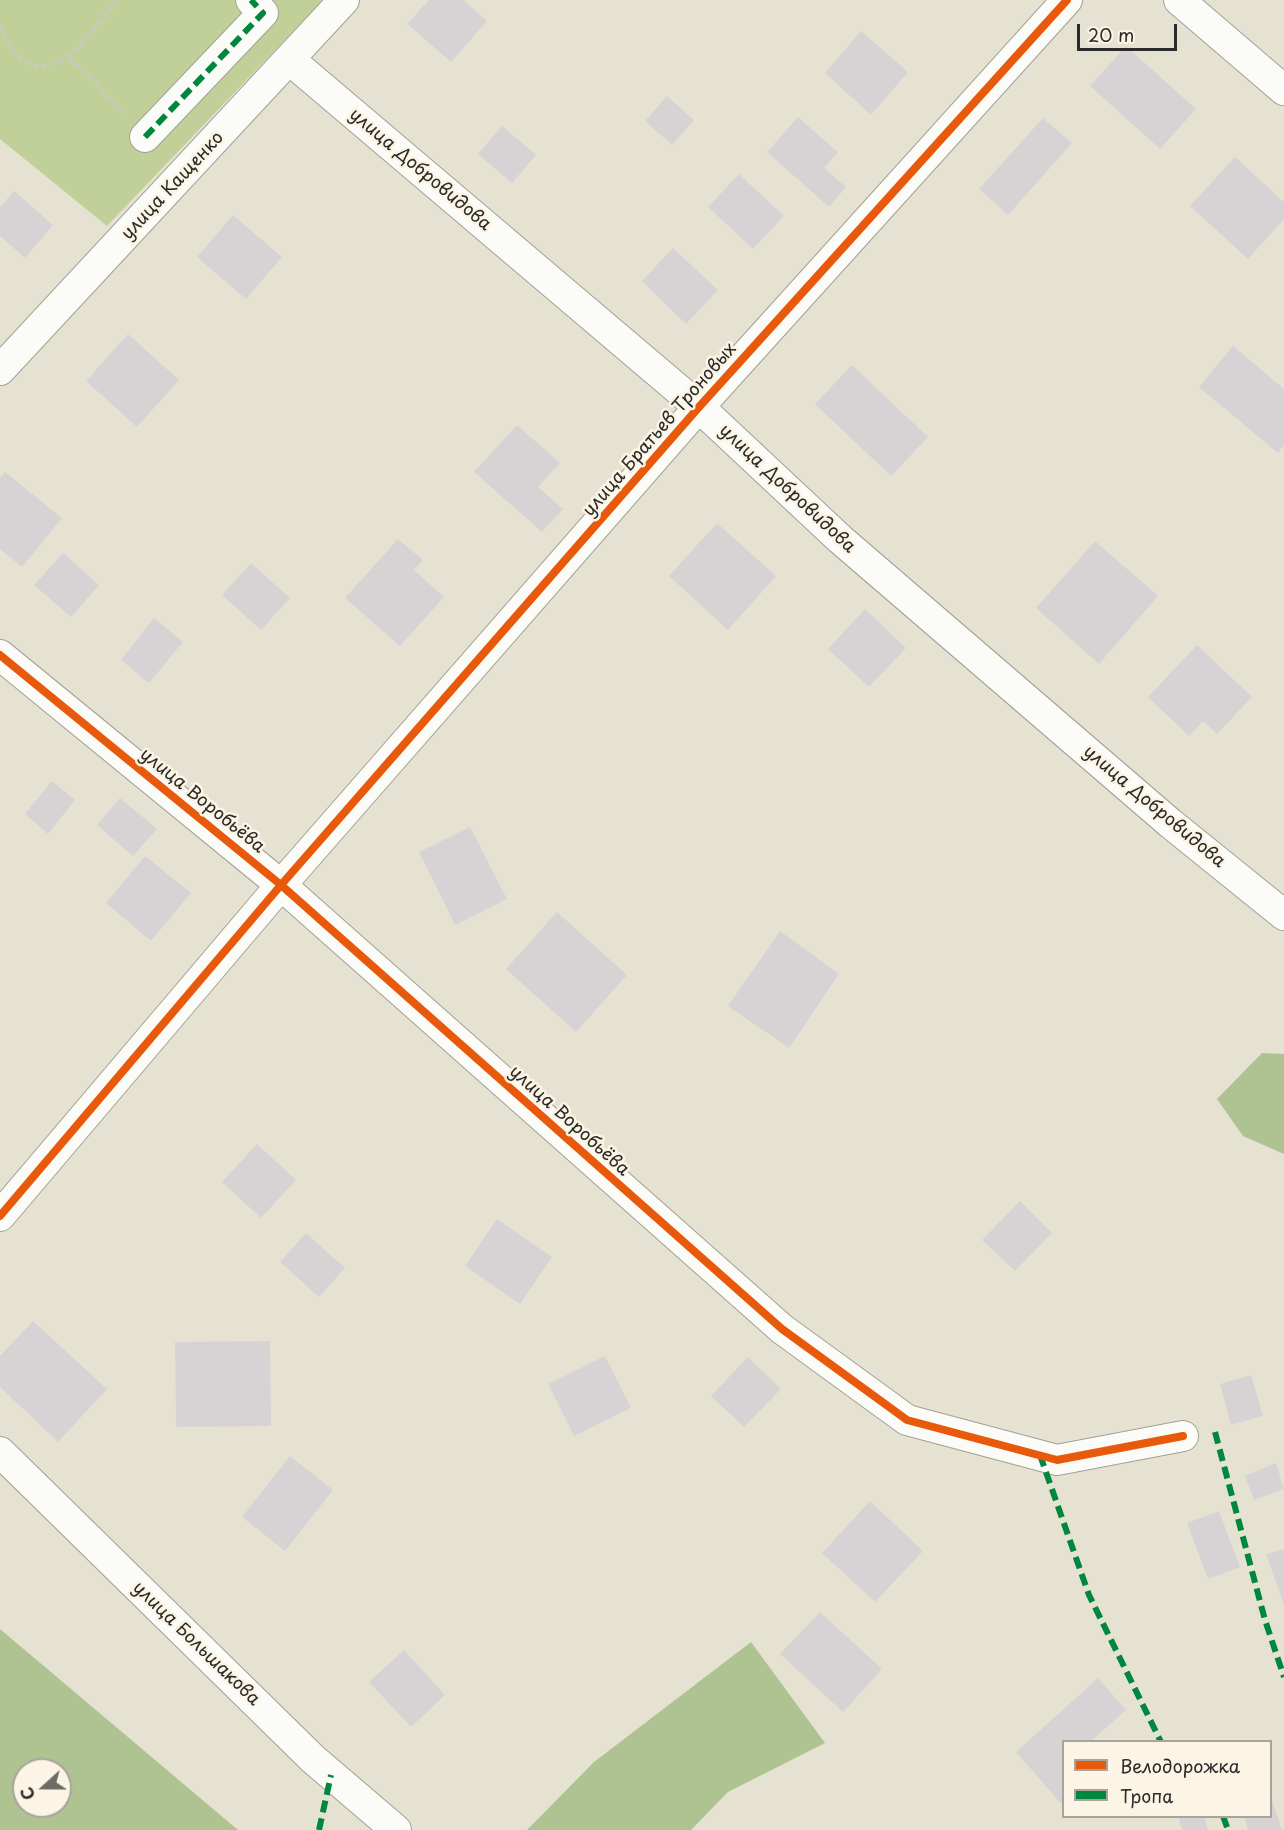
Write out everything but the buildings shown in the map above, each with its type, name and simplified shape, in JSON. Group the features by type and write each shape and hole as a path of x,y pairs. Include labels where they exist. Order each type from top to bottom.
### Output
{"street":[{"path":"145,137 263,13 251,0"},
{"name":"улица Кащенко","path":"0,370 344,0"},
{"name":"улица Братьев Троновых","path":"0,1216 281,885 699,407 1067,0"},
{"path":"1179,0 1284,90"},
{"name":"улица Добровидова","path":"290,60 699,407 840,539 1170,823 1284,915"},
{"name":"улица Воробьёва","path":"0,655 281,885 782,1329 907,1420 1057,1460 1183,1436"},
{"name":"улица Большакова","path":"0,1452 313,1759 396,1830"}],"path":[{"path":"0,25 16,54 29,64 45,67 70,57 116,0"},
{"path":"70,57 145,137"}],"green space":[{"path":"0,0 323,0 107,226 0,139"},
{"path":"1262,1053 1284,1054 1284,1154 1243,1136 1217,1099"},
{"path":"0,1629 238,1830 0,1830"},
{"path":"751,1642 825,1743 728,1792 691,1830 527,1830 594,1762"}],"marked path":[{"path":"145,137 263,13 251,0"},
{"path":"1215,1432 1265,1620 1284,1677"},
{"path":"1040,1455 1089,1595 1160,1740"},
{"path":"319,1830 331,1775"},
{"path":"1224,1818 1228,1830"}],"cycle path":[{"path":"0,1216 281,885 699,407 1067,0"},
{"path":"0,655 281,885 782,1329 907,1420 1057,1460 1183,1436"}]}
